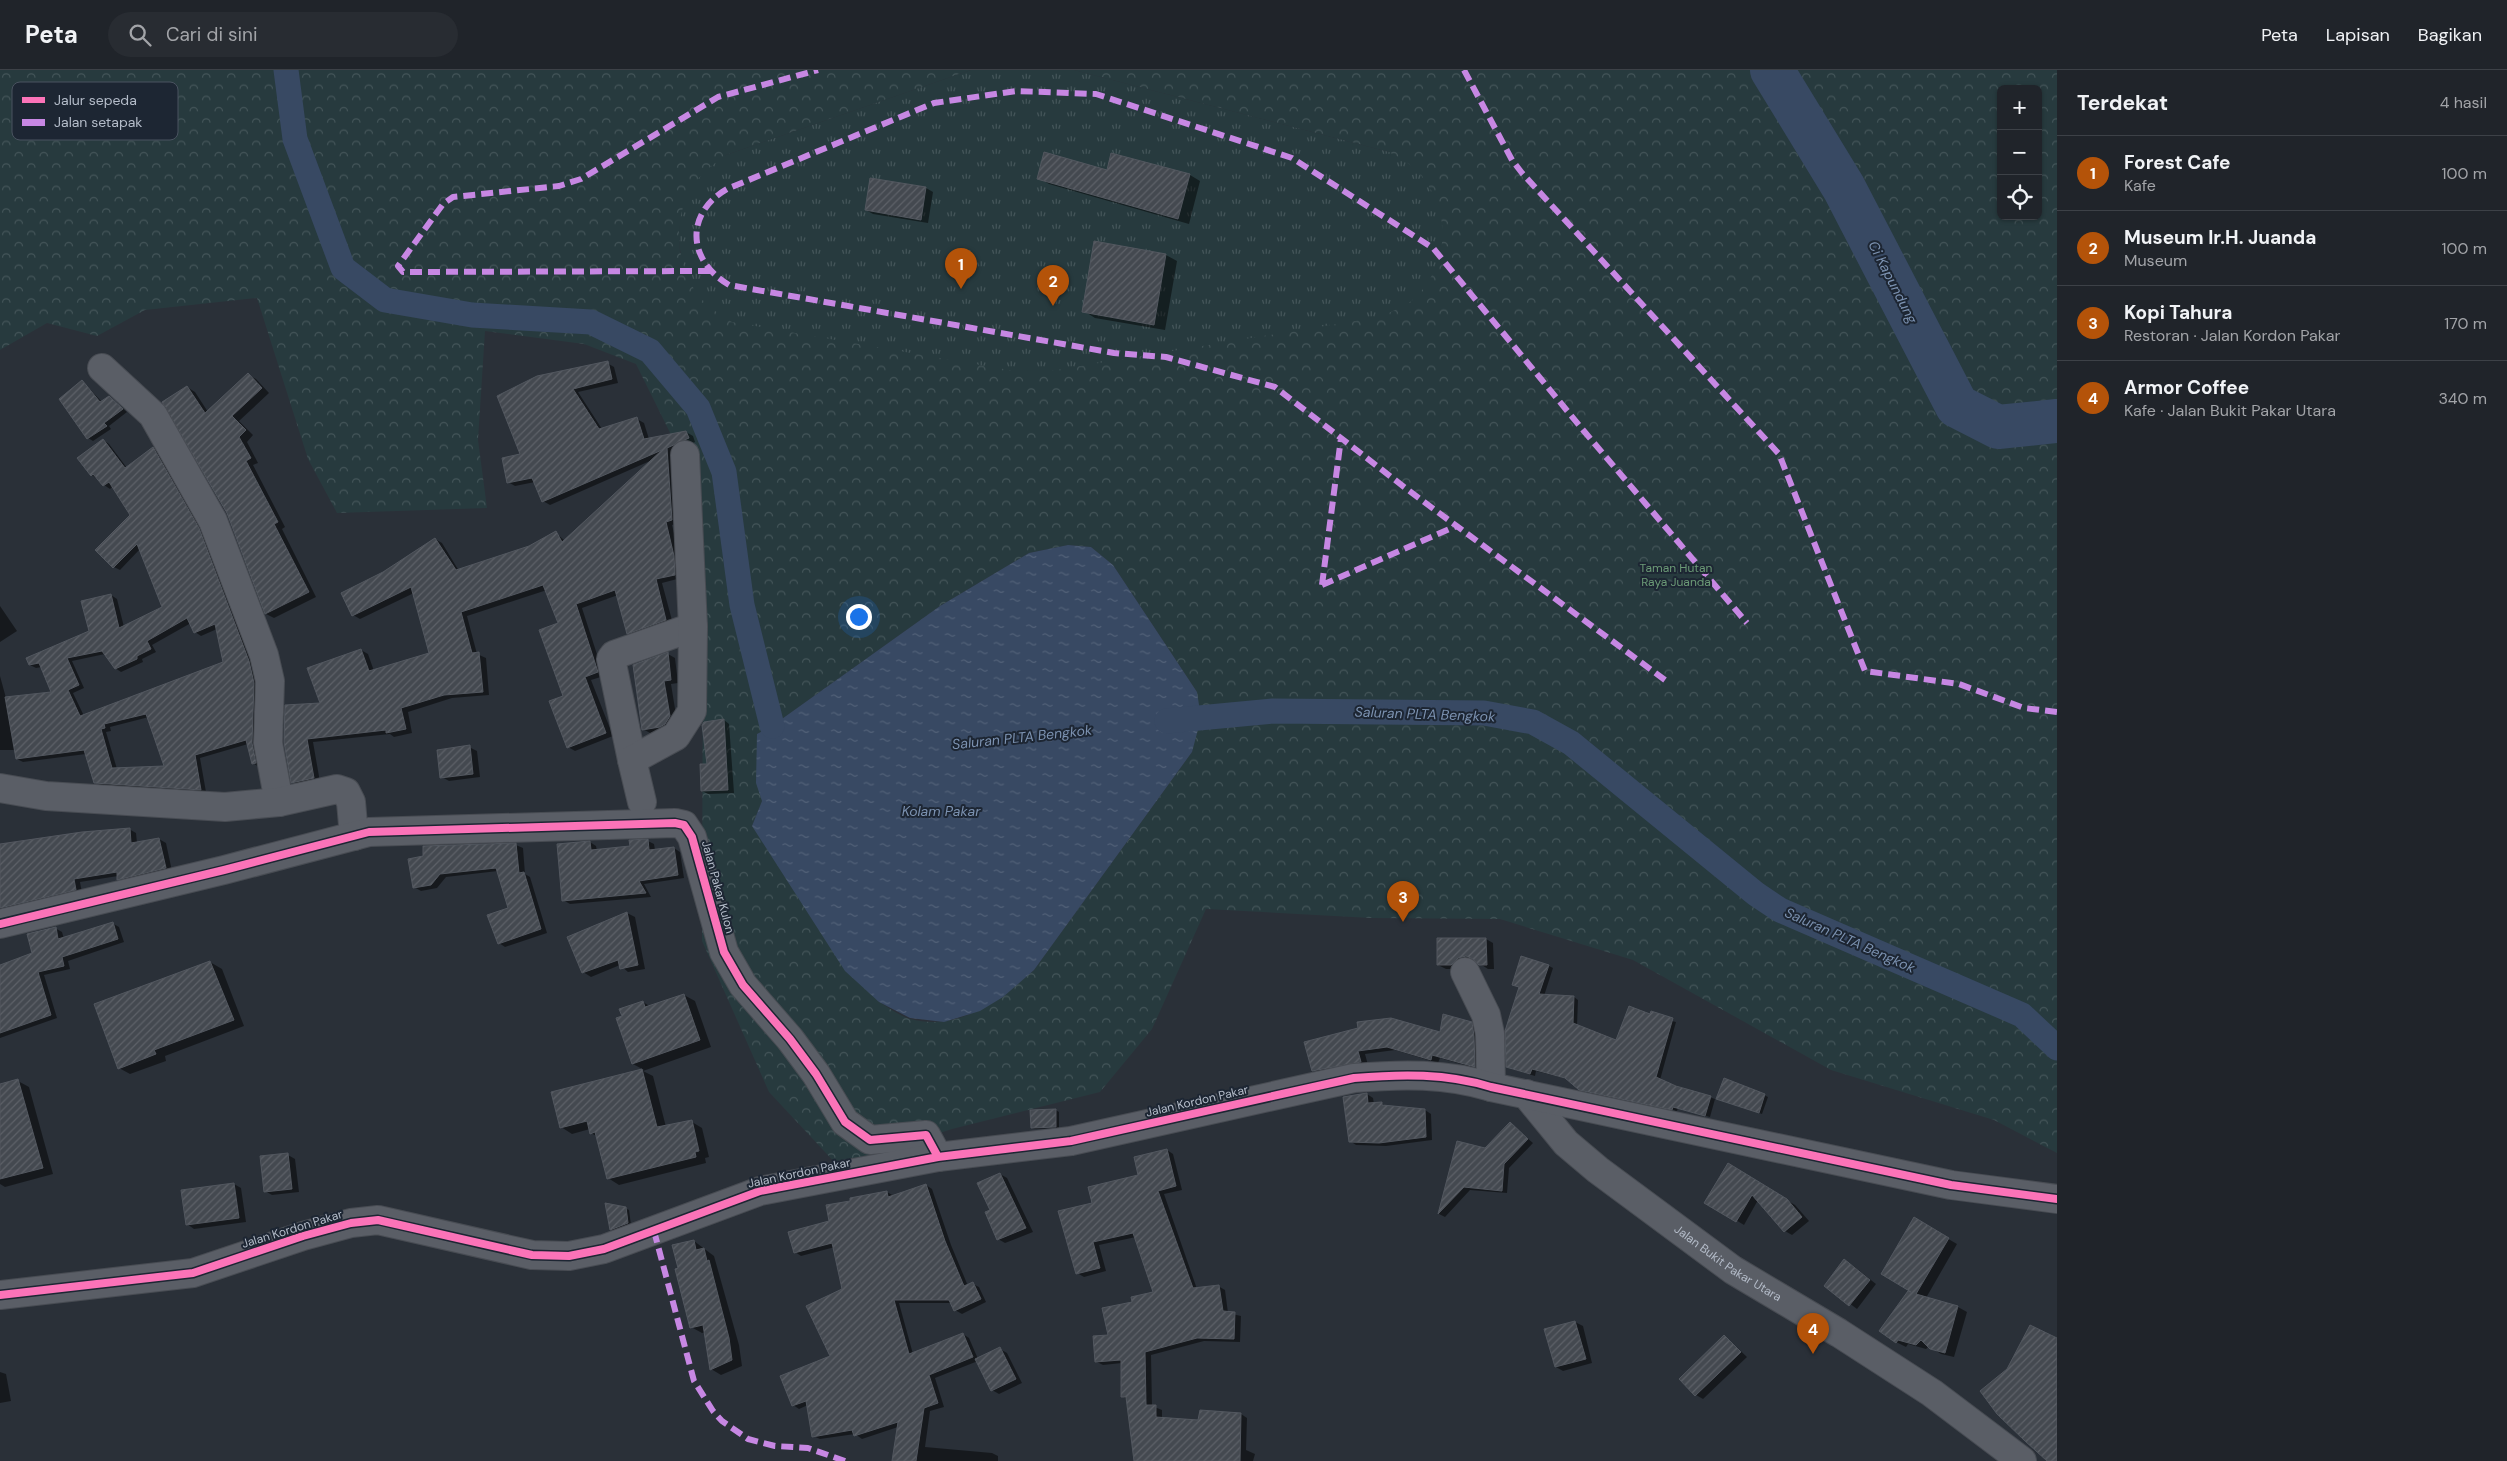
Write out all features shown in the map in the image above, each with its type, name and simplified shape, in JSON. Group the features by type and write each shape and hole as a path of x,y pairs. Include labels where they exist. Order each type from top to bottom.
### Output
{"street":[{"path":"102,368 153,415 213,521 264,656 270,681 268,743 280,802"},
{"path":"632,760 676,736 692,711 692,627 685,455"},
{"path":"642,802 611,659 614,655 692,627"},
{"path":"0,788 46,796 225,807 280,802 337,788 346,792 361,834 0,924"},
{"name":"Jalan Pakar Kulon","path":"361,834 581,824 675,823 684,825 692,837 724,952 743,985 790,1039 816,1074 845,1122 870,1140 926,1136 938,1157"},
{"path":"1465,972 1486,1015 1490,1034 1491,1087"},
{"name":"Jalan Kordon Pakar","path":"0,1295 192,1273 303,1236 351,1223 378,1220 532,1256 569,1256 604,1249 760,1191 938,1157 1070,1141 1354,1078 1394,1075 1463,1078 1491,1087 1951,1185 2057,1199"},
{"name":"Jalan Bukit Pakar Utara","path":"1526,1094 1566,1143 1598,1170 1733,1270 1839,1333 1932,1393 2022,1461"}],"green space":[{"name":"Taman Hutan Raya Juanda","path":"0,70 971,70 726,155 684,206 679,230 680,253 1389,152 1074,70 2057,70 2057,1153 1994,1120 1831,1070 1633,960 1500,919 1371,918 1206,909 1152,1029 1100,1092 952,1129 838,1166 769,1092 702,941 703,591 688,469 636,364 584,344 485,331 478,440 487,508 337,513 308,459 257,298 145,310 97,336 47,323 0,350","holes":["1068,545 1091,547 1113,565 1197,692 1192,752 1034,970 993,1002 978,1011 962,1017 946,1021 928,1022 910,1019 898,1014 879,1002 752,826 762,801 757,734 772,726 940,606 1029,553"]},
{"path":"971,70 1074,70 1389,152 1415,169 1427,183 1435,198 1442,230 1441,247 1437,263 1430,279 1415,298 1379,317 1032,374 732,322 712,309 700,297 689,280 684,267 679,240 679,226 686,199 696,181 708,169 726,155"}],"water":[{"name":"Kolam Pakar","path":"1068,545 1091,547 1113,565 1197,692 1201,718 1192,752 1034,970 1003,997 980,1011 944,1022 910,1018 879,1002 845,971 752,826 762,801 756,783 757,734 772,726 940,606 1029,553"}],"building":[{"path":"1044,152 1107,170 1111,153 1190,174 1178,219 1037,179"},
{"path":"870,178 926,187 921,220 865,210"},
{"path":"1094,241 1166,254 1154,325 1082,312"},
{"path":"608,361 612,379 573,389 599,429 637,417 644,439 686,431 689,438 667,448 672,520 666,522 674,556 675,575 656,579 666,620 627,634 615,590 576,604 598,672 585,677 606,733 567,748 549,701 563,696 539,630 558,623 543,585 461,612 472,653 479,652 483,692 444,695 401,708 406,729 386,733 386,730 307,739 314,778 291,783 284,742 285,705 320,703 307,668 361,649 369,671 429,653 411,587 352,616 341,593 383,572 435,538 456,570 529,546 556,531 562,542 662,450 542,502 532,478 507,483 502,458 520,454 497,396 537,376"},
{"path":"248,373 262,388 232,416 246,430 239,437 251,458 246,461 278,522 274,524 309,592 265,614 227,513 162,402 187,386 205,413"},
{"path":"82,380 100,402 109,396 123,409 104,423 107,426 87,439 59,399"},
{"path":"103,439 125,468 153,447 199,528 249,661 254,683 252,743 256,763 252,764 246,740 195,755 201,790 94,783 84,750 16,759 5,697 51,692 39,663 29,665 26,658 89,631 81,601 111,594 119,628 162,607 137,544 113,568 95,550 130,515 109,482 103,486 93,474 91,476 77,458","holes":["187,618 194,633 215,624 223,662 80,716 68,690 79,685 67,658 102,651 115,669 137,659 137,656 151,649 147,641","146,714 164,766 112,768 101,729 105,728 104,724"]},
{"path":"668,652 671,680 664,681 670,716 665,724 660,727 642,730 633,665"},
{"path":"724,719 728,790 701,791 700,764 707,764 702,725 704,722"},
{"path":"470,745 473,774 440,778 437,750"},
{"path":"130,828 131,843 159,838 166,868 117,880 117,872 74,879 76,890 0,908 0,844 82,832"},
{"path":"648,839 649,850 674,847 678,875 639,881 646,893 562,901 557,844 590,841 591,850 630,846 629,840"},
{"path":"516,843 519,873 524,872 541,929 498,944 487,915 508,908 496,868 440,874 431,885 413,888 408,859 423,856 423,846"},
{"path":"627,912 638,965 620,969 618,960 582,973 567,937"},
{"path":"113,922 118,939 62,957 64,966 38,972 51,1015 0,1033 0,965 32,953 27,934 56,927 58,939"},
{"path":"1437,938 1486,938 1487,965 1479,965 1473,959 1466,956 1458,958 1451,965 1437,965"},
{"path":"1521,956 1549,965 1539,994 1574,996 1573,1023 1616,1040 1629,1006 1650,1014 1651,1011 1673,1018 1656,1077 1676,1086 1711,1096 1705,1116 1673,1107 1672,1110 1579,1090 1565,1078 1532,1069 1530,1074 1506,1067 1505,1031 1519,987 1512,985"},
{"path":"210,961 234,1020 154,1050 156,1054 118,1069 94,1004"},
{"path":"684,994 700,1040 632,1064 616,1018 622,1016 619,1009 643,1001 645,1007"},
{"path":"1443,1014 1472,1022 1475,1067 1432,1055 1431,1060 1387,1047 1358,1051 1361,1062 1312,1071 1304,1042 1358,1028 1357,1022 1391,1018 1440,1032"},
{"path":"642,1069 657,1127 692,1120 699,1151 695,1152 696,1157 607,1179 595,1132 590,1134 587,1121 560,1128 551,1092"},
{"path":"1724,1078 1765,1094 1759,1113 1716,1099"},
{"path":"18,1079 43,1168 0,1179 0,1084"},
{"path":"1367,1093 1368,1103 1382,1102 1382,1105 1425,1109 1426,1137 1379,1143 1349,1142 1343,1097"},
{"path":"1056,1109 1056,1127 1031,1128 1030,1110"},
{"path":"1510,1122 1528,1139 1504,1164 1502,1191 1464,1187 1438,1214 1457,1141 1485,1148"},
{"path":"1167,1149 1176,1186 1158,1191 1193,1288 1219,1285 1223,1311 1235,1312 1234,1339 1197,1338 1145,1352 1146,1405 1156,1405 1156,1417 1198,1420 1200,1410 1241,1413 1240,1461 1134,1461 1126,1397 1121,1397 1121,1360 1095,1362 1093,1336 1108,1335 1102,1308 1132,1302 1131,1297 1153,1292 1133,1233 1093,1242 1100,1268 1076,1274 1058,1211 1092,1203 1088,1187 1138,1175 1134,1157"},
{"path":"288,1153 292,1189 264,1192 260,1156"},
{"path":"1728,1163 1787,1199 1802,1217 1784,1232 1752,1195 1736,1222 1704,1203"},
{"path":"1000,1173 1026,1228 997,1240 985,1212 990,1210 977,1183"},
{"path":"234,1183 239,1218 186,1225 181,1190"},
{"path":"926,1184 945,1241 964,1286 973,1282 981,1299 954,1311 949,1300 894,1300 909,1354 963,1333 973,1357 929,1375 938,1403 924,1408 916,1461 892,1461 898,1422 854,1436 852,1430 812,1437 806,1401 792,1406 780,1376 830,1356 806,1306 842,1289 832,1243 794,1253 788,1232 829,1221 826,1205 887,1191 888,1197"},
{"path":"605,1203 626,1207 628,1223 610,1230"},
{"path":"1914,1217 1949,1238 1916,1294 1958,1306 1945,1353 1930,1349 1921,1340 1916,1345 1898,1340 1896,1343 1879,1331 1908,1291 1911,1292 1881,1274"},
{"path":"694,1240 696,1250 704,1248 707,1261 709,1260 729,1338 732,1360 710,1370 703,1325 690,1328 675,1269 678,1268 672,1245"},
{"path":"1844,1259 1870,1280 1849,1306 1824,1286"},
{"path":"1575,1321 1586,1359 1555,1367 1544,1329"},
{"path":"2030,1325 2057,1338 2057,1461 2047,1461 2025,1441 1997,1414 1980,1391 2007,1369"},
{"path":"1724,1335 1741,1352 1695,1396 1679,1379"},
{"path":"1000,1347 1016,1379 991,1391 975,1359"}],"waterway":[{"path":"286,70 295,139 343,268 385,300 472,315 591,322 650,351 698,408 724,472 742,605 772,726"},
{"name":"Ci Kapundung","path":"1772,70 1844,188 1957,406 1998,427 2057,421"},
{"name":"Saluran PLTA Bengkok","path":"1167,721 1273,711 1484,713 1533,722 1571,743 1756,894 1780,910 2022,1015 2057,1048"}],"marked path":[{"path":"710,271 403,272 398,266 443,204 453,197 559,186 581,179 718,97 818,70"},
{"path":"1464,70 1512,160 1522,173 1779,454 1865,671 1959,684 2024,708 2057,712"},
{"path":"1665,680 1408,490 1275,387 1166,357 1114,353 729,285 715,275 705,263 699,251 696,237 703,211 713,199 727,189 934,103 1016,91 1096,94 1292,158 1433,248 1583,430 1747,623"},
{"path":"1322,585 1341,438"},
{"path":"1322,585 1456,526"},
{"path":"654,1231 694,1381 713,1411 722,1421 748,1439 775,1446 808,1448 845,1461"}],"cycle path":[{"path":"0,924 224,870 369,832 675,823 684,825 692,837 724,952 743,985 790,1039 816,1074 845,1122 870,1140 926,1135 938,1157"},
{"path":"0,1295 193,1273 303,1236 351,1223 378,1220 532,1255 569,1256 604,1249 760,1191 938,1157 1071,1141 1354,1078 1389,1076 1440,1077 1474,1082 1951,1185 2057,1199"}],"place":[{"name":"Forest Cafe","path":"961,289"},
{"name":"Museum Ir.H. Juanda","path":"1053,306"},
{"name":"Kopi Tahura","path":"1403,922"},
{"name":"Armor Coffee","path":"1813,1354"}]}
